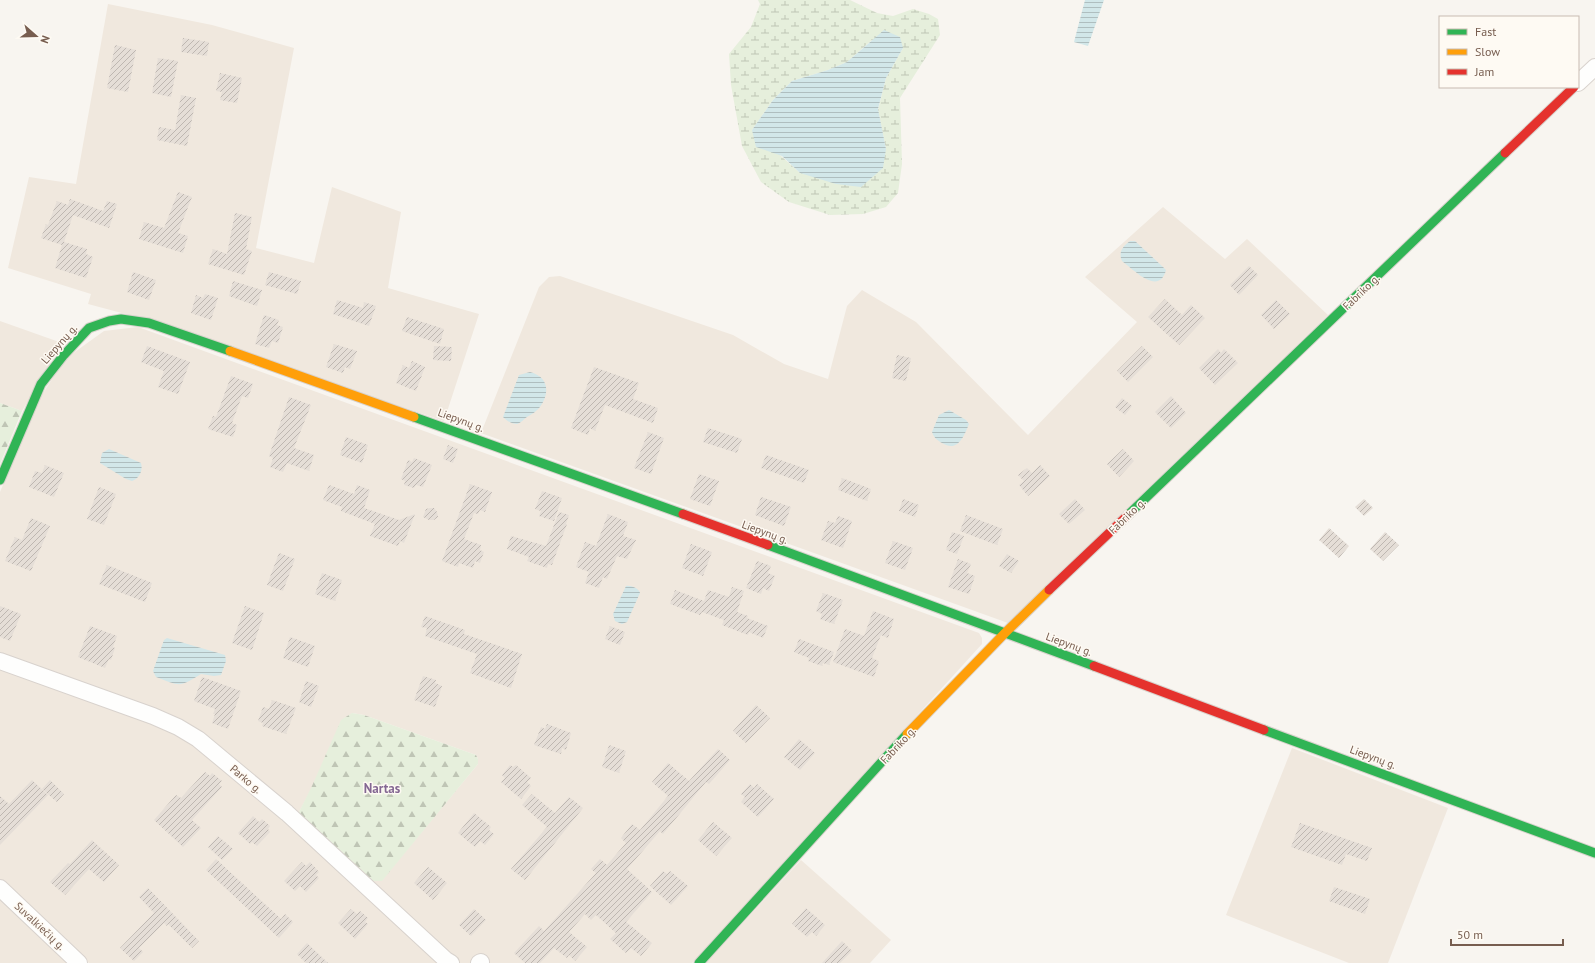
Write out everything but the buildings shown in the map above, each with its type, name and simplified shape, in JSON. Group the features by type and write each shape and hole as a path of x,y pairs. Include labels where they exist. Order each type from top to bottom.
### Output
{"street":[{"path":"1579,82 1595,67"},
{"name":"Fabriko g.","path":"699,963 903,738 1005,633 1573,88"},
{"name":"Liepynų g.","path":"0,480 41,384 63,356 90,328 109,321 121,320 149,323 353,394 1005,633 1595,853"},
{"name":"Parko g.","path":"0,661 153,716 178,727 198,739 287,813 451,963"},
{"name":"Suvalkiečių g.","path":"0,888 79,963"}],"shaded area":[{"path":"1085,0 1104,0 1088,46 1074,42"},
{"path":"108,4 212,25 294,48 256,248 314,263 332,187 401,212 388,288 479,314 444,421 133,316 88,304 91,294 8,268 29,177 76,184"},
{"path":"884,30 900,37 903,48 886,78 878,109 886,149 883,168 861,187 836,184 800,173 782,156 756,147 752,130 773,100 792,81 828,70 847,62"},
{"path":"1163,207 1225,259 1247,239 1328,315 1008,623 481,433 539,287 549,277 560,276 733,335 784,364 828,379 847,306 862,290 916,322 1028,435 1137,322 1085,277"},
{"path":"1130,241 1135,241 1166,270 1163,278 1158,281 1146,279 1122,261 1121,252 1125,245"},
{"path":"0,321 62,343 22,411 0,403"},
{"path":"138,327 979,633 982,638 982,644 692,963 89,963 0,879 0,492 38,401 65,359 104,331","holes":["352,713 364,715 476,755 478,759 478,764 382,880 298,814"]},
{"path":"530,372 541,378 546,386 543,402 536,411 521,422 517,424 511,423 503,417 519,375"},
{"path":"949,410 966,420 969,424 960,442 952,446 948,446 939,441 932,432 939,415"},
{"path":"109,449 141,463 142,466 139,476 132,481 126,479 100,463 102,453"},
{"path":"626,586 634,587 640,593 627,622 622,624 615,621 613,614"},
{"path":"167,638 225,655 226,661 221,675 214,676 201,674 188,682 179,684 156,677 153,671 164,640"},
{"path":"1292,748 1448,808 1388,963 1349,963 1226,915"},
{"path":"801,860 891,940 870,963 706,963"},
{"path":"0,900 20,917 69,963 0,963"}],"green space":[{"path":"758,0 850,0 877,13 893,16 913,9 929,14 938,19 940,35 900,98 902,164 898,193 886,207 863,214 830,215 789,202 761,182 742,146 731,85 729,54 751,27 760,4","holes":["872,40 903,48 886,78 878,110 886,149 800,173 752,130 773,100 792,81 828,70 847,62"]},
{"path":"0,403 22,411 0,464"},
{"path":"352,713 364,715 476,755 478,759 478,764 382,881 373,881 368,879 298,814 341,720"}],"traffic: fast":[{"path":"1128,515 1505,153"},
{"path":"0,480 41,384 63,356 89,328 109,321 121,319 149,323 230,351"},
{"path":"414,417 683,514"},
{"path":"768,545 1094,666"},
{"path":"1264,730 1595,853"},
{"path":"699,963 907,734"}],"traffic: slow":[{"path":"230,351 414,417"},
{"path":"907,734 1049,590"}],"traffic: jam":[{"path":"1505,153 1573,88"},
{"path":"683,514 768,545"},
{"path":"1049,590 1128,515"},
{"path":"1094,666 1264,730"}],"district":[{"name":"Nartas","path":"382,788"}]}
